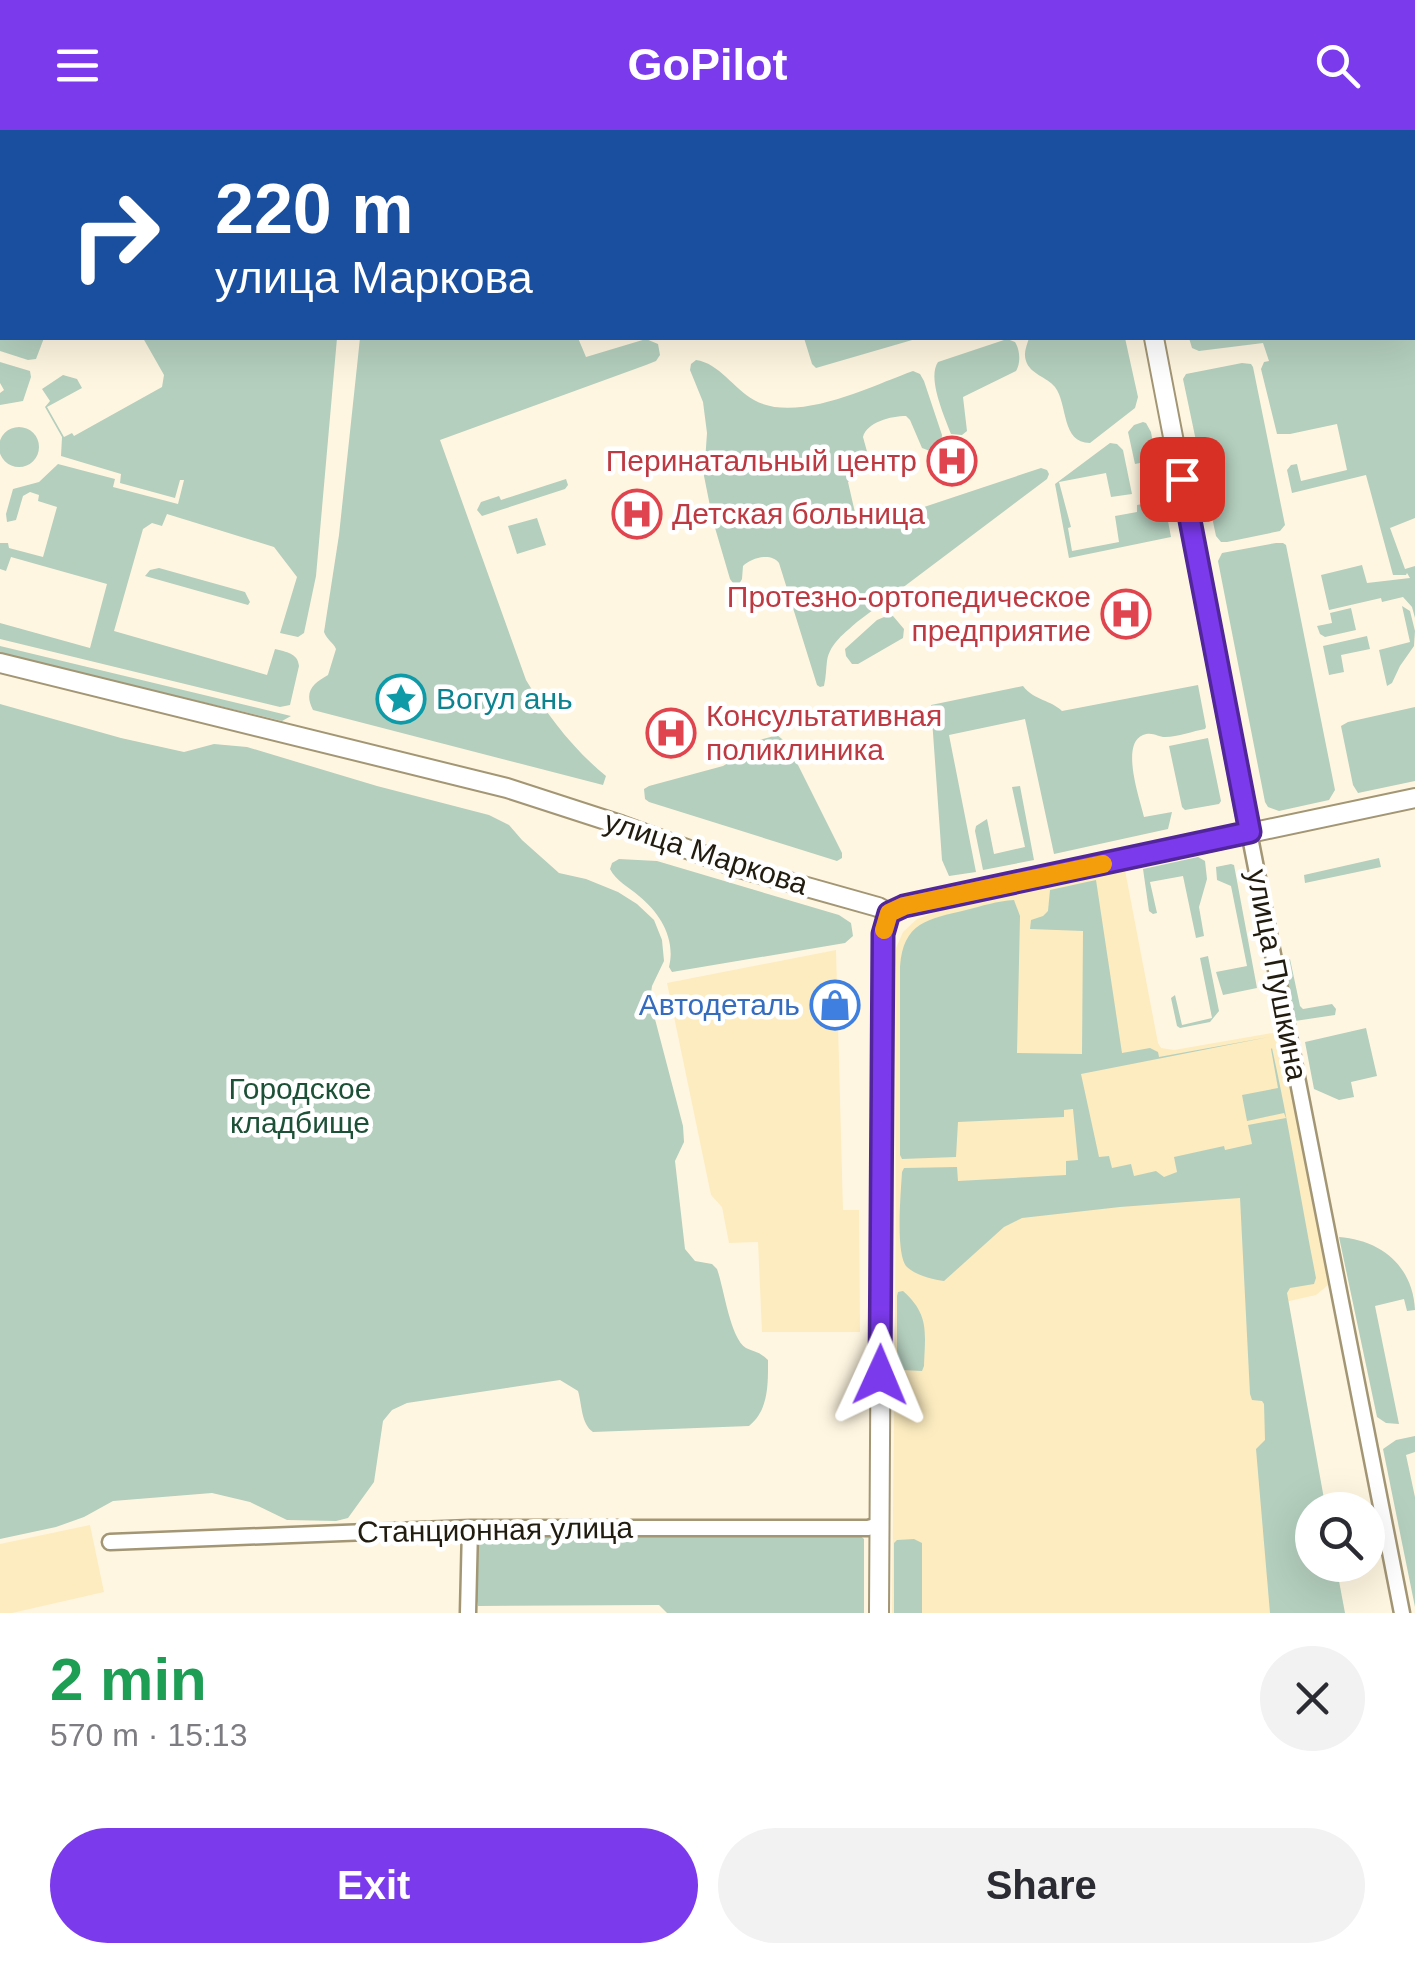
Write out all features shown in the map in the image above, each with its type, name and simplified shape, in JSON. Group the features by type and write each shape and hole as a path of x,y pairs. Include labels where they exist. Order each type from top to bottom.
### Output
{"street":[{"name":"улица Пушкина","path":"1154,340 1402,1613"},
{"name":"улица Маркова","path":"0,663 507,788 739,868 889,913"},
{"path":"878,1613 883,934 889,913 904,906 1415,798"},
{"name":"Станционная улица","path":"110,1542 470,1528 879,1525"},
{"path":"468,1613 470,1528"}],"shaded area":[{"path":"1125,870 1161,1048 1174,1050 1284,1031 1328,1285 1316,1295 1285,1302 1310,1492 1295,1492 1295,1582 1323,1582 1343,1613 892,1613 895,960 903,932 917,919 941,910"},
{"path":"836,950 843,1210 859,1210 860,1332 762,1332 758,1242 729,1243 722,1207 711,1195 667,983"},
{"path":"90,1525 104,1592 0,1613 0,1544"}],"green space":[{"path":"0,340 43,340 36,359 0,351"},
{"path":"144,340 337,340 316,576 304,633 298,637 280,633 297,577 274,547 167,514 162,526 152,523 143,529 114,631 267,675 275,649 291,654 299,666 290,705 280,707 0,639 0,623 90,648 107,584 11,557 6,571 0,569 0,543 43,557 57,507 38,501 39,495 30,492 23,496 16,520 7,522 13,489 39,482 58,464 115,479 113,487 178,504 184,480 180,480 175,498 120,483 121,474 61,456 62,437 45,407 50,401 42,389 63,375 77,379 82,388 47,407 64,437 72,433 74,436 162,387 164,375"},
{"path":"360,340 579,340 586,357 643,340 658,344 660,355 656,361 440,440 526,680 562,731 606,776 603,785 313,710 310,693 328,675 336,649 324,632 339,535"},
{"path":"805,340 912,340 816,368"},
{"path":"1004,340 1015,342 1018,349 1016,371 963,397 967,431 962,435 951,434 941,407 934,377 938,362"},
{"path":"1029,340 1125,340 1138,397 1135,408 1090,443 1081,441 1070,430 1055,387 1028,365 1025,355"},
{"path":"1190,340 1415,340 1415,518 1390,528 1405,569 1415,566 1415,618 1403,597 1329,610 1321,575 1362,565 1367,583 1410,578 1407,573 1393,575 1366,475 1292,493 1287,470 1291,465 1297,464 1301,481 1347,470 1337,424 1277,434 1261,369 1269,361 1263,343 1199,351 1192,348"},
{"path":"696,360 712,366 754,400 791,408 834,400 913,371 920,374 942,435 941,444 930,451 922,448 906,416 869,427 863,437 871,466 848,482 861,523 870,525 1041,468 1049,474 843,634 829,655 824,686 820,687 779,563 766,557 756,559 743,566 739,584 730,579 704,476 707,433 703,402 690,370"},
{"path":"0,362 30,371 23,401 0,405 0,393 4,390"},
{"path":"1242,363 1253,367 1285,525 1280,531 1221,542 1216,536 1183,379 1186,374"},
{"path":"1143,422 1151,432 1162,495 1151,497 1145,462 1135,464 1128,432"},
{"path":"19,427 33,433 39,447 33,461 19,467 5,461 -1,447 5,433"},
{"path":"1110,443 1123,450 1132,494 1111,497 1106,473 1059,482 1071,527 1068,528 1072,551 1119,542 1115,516 1137,512 1137,505 1164,500 1171,537 1069,558 1055,484"},
{"path":"566,479 565,489 482,516 477,510 481,502 499,496 501,500"},
{"path":"537,518 546,545 517,554 508,526"},
{"path":"1276,543 1286,545 1335,790 1329,800 1279,811 1265,802 1218,561 1222,553"},
{"path":"159,568 245,592 250,602 248,605 145,576"},
{"path":"1402,606 1410,611 1414,646 1387,686 1379,650 1410,642"},
{"path":"1351,608 1356,630 1325,637 1320,634 1317,626 1332,623 1330,613"},
{"path":"889,615 904,629 903,638 852,664 845,649 877,620"},
{"path":"1367,636 1370,649 1341,655 1344,672 1329,675 1323,646"},
{"path":"0,646 291,716 282,721 13,657 0,653"},
{"path":"1198,685 1205,729 1170,737 1146,734 1136,740 1133,749 1133,773 1144,817 1172,812 1168,829 1054,854 1025,719 949,735 976,872 949,876 942,860 931,705 1023,686 1062,711"},
{"name":"Городское кладбище","path":"0,704 184,752 214,744 247,747 489,815 509,825 559,873 618,892 654,920 662,940 664,961 650,1000 683,1126 684,1142 675,1161 685,1249 695,1261 717,1269 740,1343 768,1360 766,1396 756,1420 749,1426 593,1432 584,1419 578,1391 560,1380 407,1403 392,1410 383,1421 374,1482 348,1518 287,1520 250,1502 212,1493 113,1501 56,1527 0,1539"},
{"path":"1415,707 1415,781 1358,793 1341,726"},
{"path":"777,735 787,743 842,853 837,861 645,799 644,789 649,786 723,766 742,747"},
{"path":"1208,738 1221,801 1185,810 1169,746"},
{"path":"1020,786 1034,860 983,870 975,831 987,819 994,854 1025,847 1012,787"},
{"path":"1198,857 1205,861 1207,879 1199,907 1204,936 1196,938 1183,876 1150,882 1157,913 1153,914 1149,911 1143,869"},
{"path":"1379,858 1381,867 1305,883 1304,875"},
{"path":"619,859 657,861 839,915 851,923 853,936 845,943 672,972 668,937 660,919 610,869"},
{"path":"1231,864 1257,988 1223,995 1216,972 1247,966 1231,886 1217,880 1216,867"},
{"path":"1096,880 1122,1053 1150,1048 1159,1057 1269,1037 1081,1074 1099,1157 1109,1156 1112,1168 1131,1164 1134,1176 1156,1171 1164,1177 1177,1172 1174,1157 1252,1144 1248,1125 1286,1118 1316,1278 1314,1284 1290,1288 1287,1293 1323,1492 1295,1492 1295,1582 1339,1582 1345,1613 1270,1613 1256,1449 1265,1440 1264,1404 1252,1400 1250,1394 1240,1198 1022,1218 1004,1227 944,1281 915,1272 903,1260 900,1222 904,1168 957,1167 958,1181 1066,1175 1066,1161 1078,1160 1073,1109 1064,1110 1064,1117 958,1122 956,1157 902,1159 900,1155 900,967 906,940 929,920 1014,900 1020,916 1017,1053 1082,1054 1083,931 1030,929 1031,920 1048,911 1050,890"},
{"path":"1208,956 1219,1011 1210,1022 1180,1028 1171,998 1175,995 1182,1025 1212,1018 1200,958"},
{"path":"1290,959 1300,1006 1303,1009 1332,1004 1335,1015 1292,1019 1280,962"},
{"path":"1366,1028 1377,1076 1351,1082 1354,1097 1339,1100 1314,1089 1305,1042"},
{"path":"1272,1048 1286,1117 1284,1113 1247,1121 1242,1095 1278,1088"},
{"path":"1339,1237 1368,1243 1392,1258 1413,1294 1415,1310 1407,1311 1404,1299 1375,1306 1399,1424 1377,1417"},
{"path":"903,1291 918,1308 924,1325 922,1371 897,1366 897,1296"},
{"path":"1415,1436 1415,1452 1406,1455 1415,1497 1415,1607 1383,1449 1396,1440"},
{"path":"857,1533 864,1539 864,1613 667,1613 659,1605 478,1606 477,1545 483,1535"},
{"path":"914,1539 922,1543 922,1613 894,1613 894,1543"}],"slow traffic":[{"path":"884,930 889,913 904,906 1103,864"}],"place":[{"name":"Перинатальный центр","path":"952,461"},
{"name":"Детская больница","path":"637,514"},
{"name":"Протезно-ортопедическое предприятие","path":"1126,614"},
{"name":"Вогул ань","path":"401,699"},
{"name":"Консультативная поликлиника","path":"671,733"},
{"name":"Автодеталь","path":"835,1005"}],"route":[{"path":"880,1375 883,934 889,913 904,906 1250,832 1182,479"}]}
